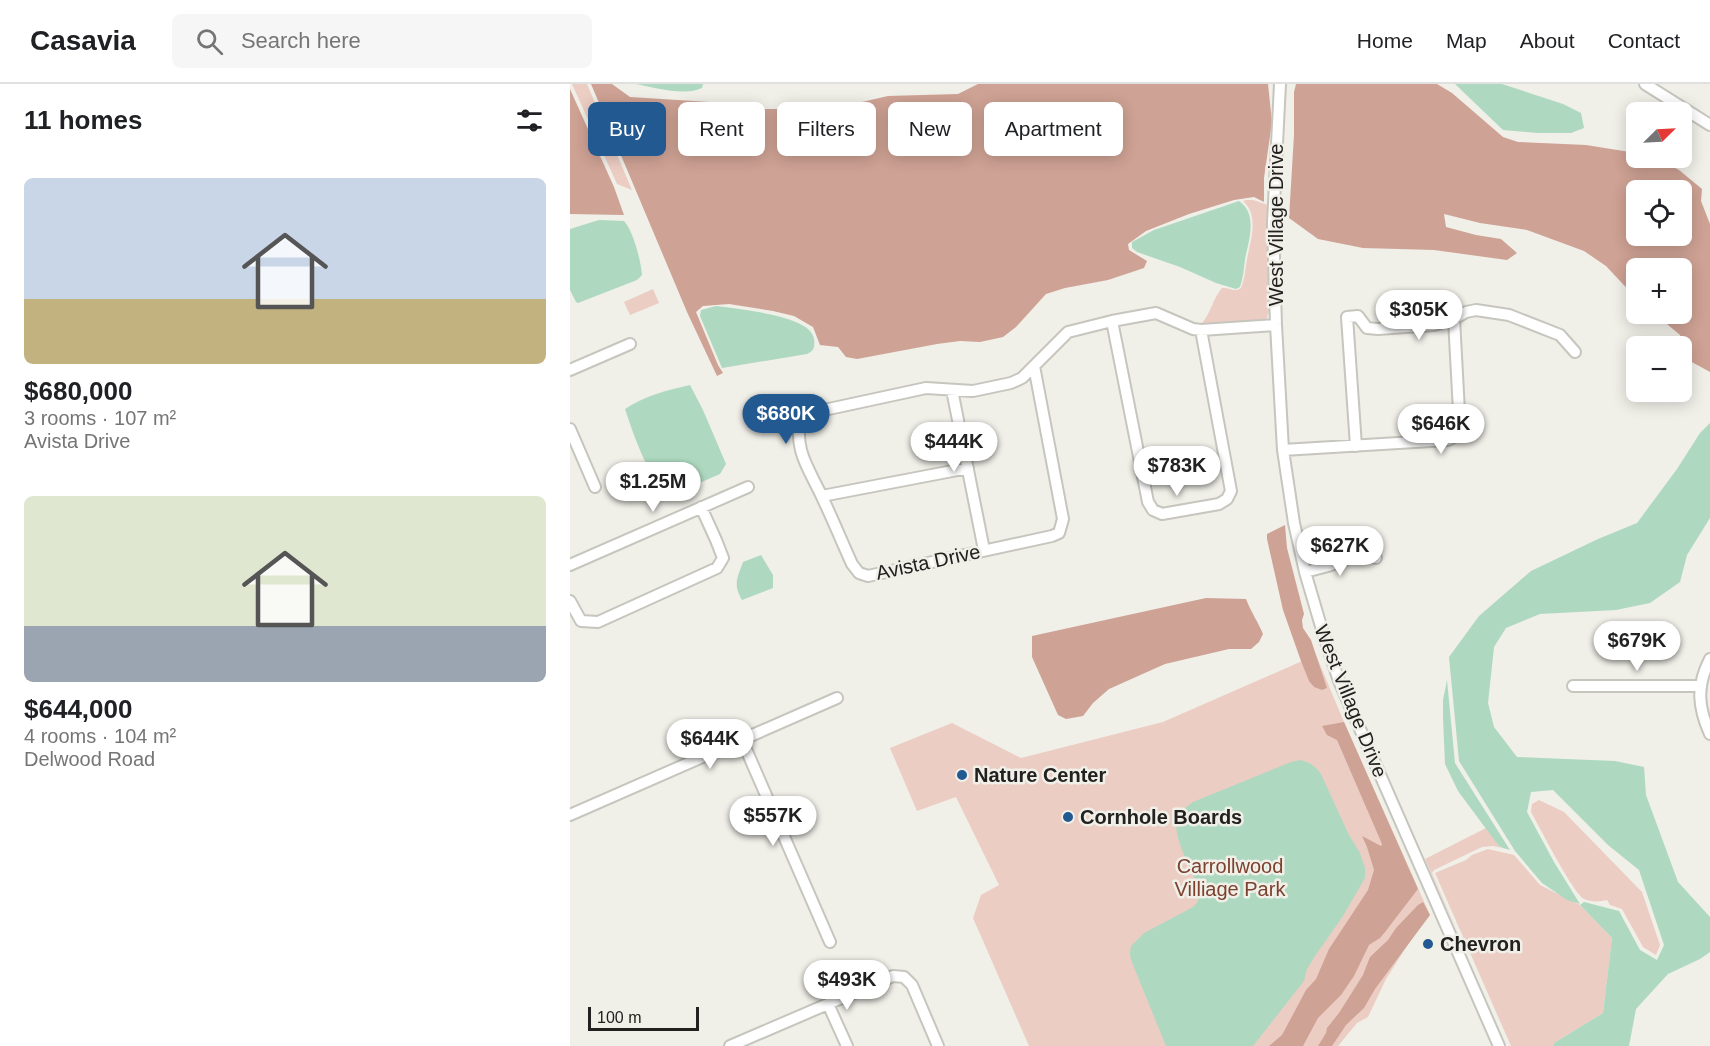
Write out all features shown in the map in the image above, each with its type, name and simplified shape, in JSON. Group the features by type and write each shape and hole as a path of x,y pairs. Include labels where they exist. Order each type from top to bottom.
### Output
{"street":[{"name":"West Village Drive","path":"1280,84 1273,223 1276,325 1283,450 1294,524 1305,572 1339,681 1499,1046"},
{"path":"1646,84 1710,125"},
{"path":"1356,446 1347,317 1358,316 1367,328 1378,329 1434,326 1476,310 1509,315 1560,335 1575,352"},
{"name":"Avista Drive","path":"1034,366 1063,519 1059,532 1052,536 868,576 859,573 852,564 803,458 798,431 801,415 926,388 973,391 1011,383 1022,378 1034,366 1068,332 1112,321 1156,313 1193,329 1201,330 1276,325"},
{"path":"1283,450 1448,440 1455,437 1460,430 1454,319"},
{"path":"1112,321 1148,502 1153,510 1162,514 1219,504 1227,499 1231,491 1201,330"},
{"path":"570,370 630,344"},
{"path":"952,390 984,550"},
{"path":"570,429 595,487"},
{"path":"822,496 968,468"},
{"path":"570,565 748,487"},
{"path":"570,601 581,621 598,622 717,568 723,558 700,507"},
{"path":"1305,572 1358,554 1376,558"},
{"path":"1710,659 1700,686 1702,717 1710,734"},
{"path":"1573,686 1700,686"},
{"path":"570,815 837,698"},
{"path":"742,740 830,942"},
{"path":"730,1046 752,1042 828,1004 893,976 904,977 912,986 938,1046"},
{"path":"828,1004 847,1046"}],"green space":[{"path":"572,84 587,84 595,102 588,102 588,120"},
{"path":"604,156 618,156 632,190 617,184"},
{"path":"1243,201 1268,205 1269,311 1267,318 1264,321 1209,326 1202,323 1222,288 1236,290 1241,288 1253,221"},
{"path":"653,289 659,303 630,315 624,302"},
{"name":"Carrollwood Villiage Park","path":"1316,655 1430,915 1412,938 1386,979 1368,1017 1357,1023 1338,1046 1029,1046 973,918 981,895 999,885 956,797 917,811 890,748 952,723 1021,758 1163,722"},
{"path":"1539,800 1564,812 1642,892 1660,945 1656,955 1643,947 1622,909 1610,905 1607,900 1589,901 1579,894 1531,812 1532,804"},
{"path":"1486,828 1498,845 1503,848 1482,847 1432,873 1461,940 1425,859"},
{"path":"1488,849 1514,855 1540,885 1580,905 1612,938 1603,1013 1554,1043 1554,1046 1511,1046 1435,873"}],"shaded area":[{"path":"591,84 612,84 630,97 709,102 678,102 678,156 765,156 765,109 777,109 777,156 876,156 876,102 862,102 888,96 958,94 978,84 1268,84 1272,122 1264,178 1264,202 1254,197 1234,200 1146,231 1128,244 1129,250 1147,261 1144,268 1108,280 1046,294 1016,327 1003,337 980,342 960,341 937,344 857,359 846,357 838,347 820,345 813,327 794,316 729,304 703,306 696,312 723,373 717,376 687,312 621,156 666,156 666,102 599,102"},
{"path":"636,84 703,84 702,88 695,90 670,91"},
{"path":"1296,84 1437,84 1452,93 1503,137 1518,142 1586,145 1626,151 1626,168 1675,168 1679,170 1691,180 1626,180 1626,246 1692,246 1692,181 1702,189 1701,201 1710,224 1710,372 1692,362 1692,336 1680,336 1667,324 1692,324 1692,258 1626,258 1626,287 1606,266 1584,251 1527,230 1480,223 1444,214 1446,227 1501,239 1517,253 1507,260 1434,250 1363,248 1318,239 1289,218"},
{"path":"1455,84 1502,84 1563,104 1581,113 1584,128 1571,133 1503,130"},
{"path":"570,89 588,129 588,156 600,156 624,215 570,214"},
{"path":"1239,201 1249,213 1251,228 1242,280 1240,287 1236,289 1137,252 1132,248 1132,242 1154,230"},
{"path":"599,220 624,221 636,246 642,275 637,280 578,303 570,290 570,229"},
{"path":"716,306 755,311 801,324 810,331 814,339 813,348 807,354 722,368 700,316 701,310"},
{"path":"690,385 726,464 720,474 679,492 667,494 647,466 625,409 648,397"},
{"path":"1710,423 1710,518 1687,555 1680,582 1650,603 1616,610 1540,614 1506,628 1494,647 1488,703 1494,727 1517,757 1615,761 1644,767 1646,795 1678,882 1710,917 1710,952 1668,974 1636,1009 1629,1046 1554,1046 1554,1043 1603,1013 1612,938 1580,905 1584,902 1619,911 1640,950 1657,960 1664,945 1639,870 1608,845 1553,790 1531,792 1527,812 1580,904 1567,900 1542,883 1515,851 1459,761 1449,657 1479,616 1531,571 1637,523 1677,469 1700,433"},
{"path":"1285,525 1287,548 1304,614 1303,628 1311,640 1327,688 1322,690 1314,687 1309,681 1301,661 1283,610 1267,539 1267,534"},
{"path":"761,555 773,575 773,588 742,600 737,581 743,562"},
{"path":"1206,598 1246,599 1263,634 1259,642 1251,649 1229,649 1165,664 1109,689 1093,703 1083,716 1066,719 1058,715 1032,657 1032,636"},
{"path":"1447,680 1455,763 1510,850 1498,845 1458,791 1445,764 1443,700"},
{"path":"1344,722 1418,889 1380,938 1369,945 1354,976 1341,995 1318,1018 1303,1046 1269,1046 1282,1035 1306,990 1316,979 1329,949 1368,890 1374,870 1362,836 1381,846 1382,844 1337,740 1327,735 1322,726"},
{"path":"1300,760 1312,765 1321,774 1348,833 1360,853 1365,868 1365,878 1343,916 1307,969 1304,981 1253,1046 1166,1046 1130,954 1131,946 1144,933 1193,907 1199,899 1199,888 1177,835 1178,817 1193,802"},
{"path":"1423,902 1430,915 1375,989 1364,1008 1346,1025 1332,1046 1318,1046 1327,1028 1363,975 1370,957"}],"place":[{"name":"Nature Center","path":"962,775"},
{"name":"Cornhole Boards","path":"1068,817"},
{"name":"Chevron","path":"1428,944"}]}
